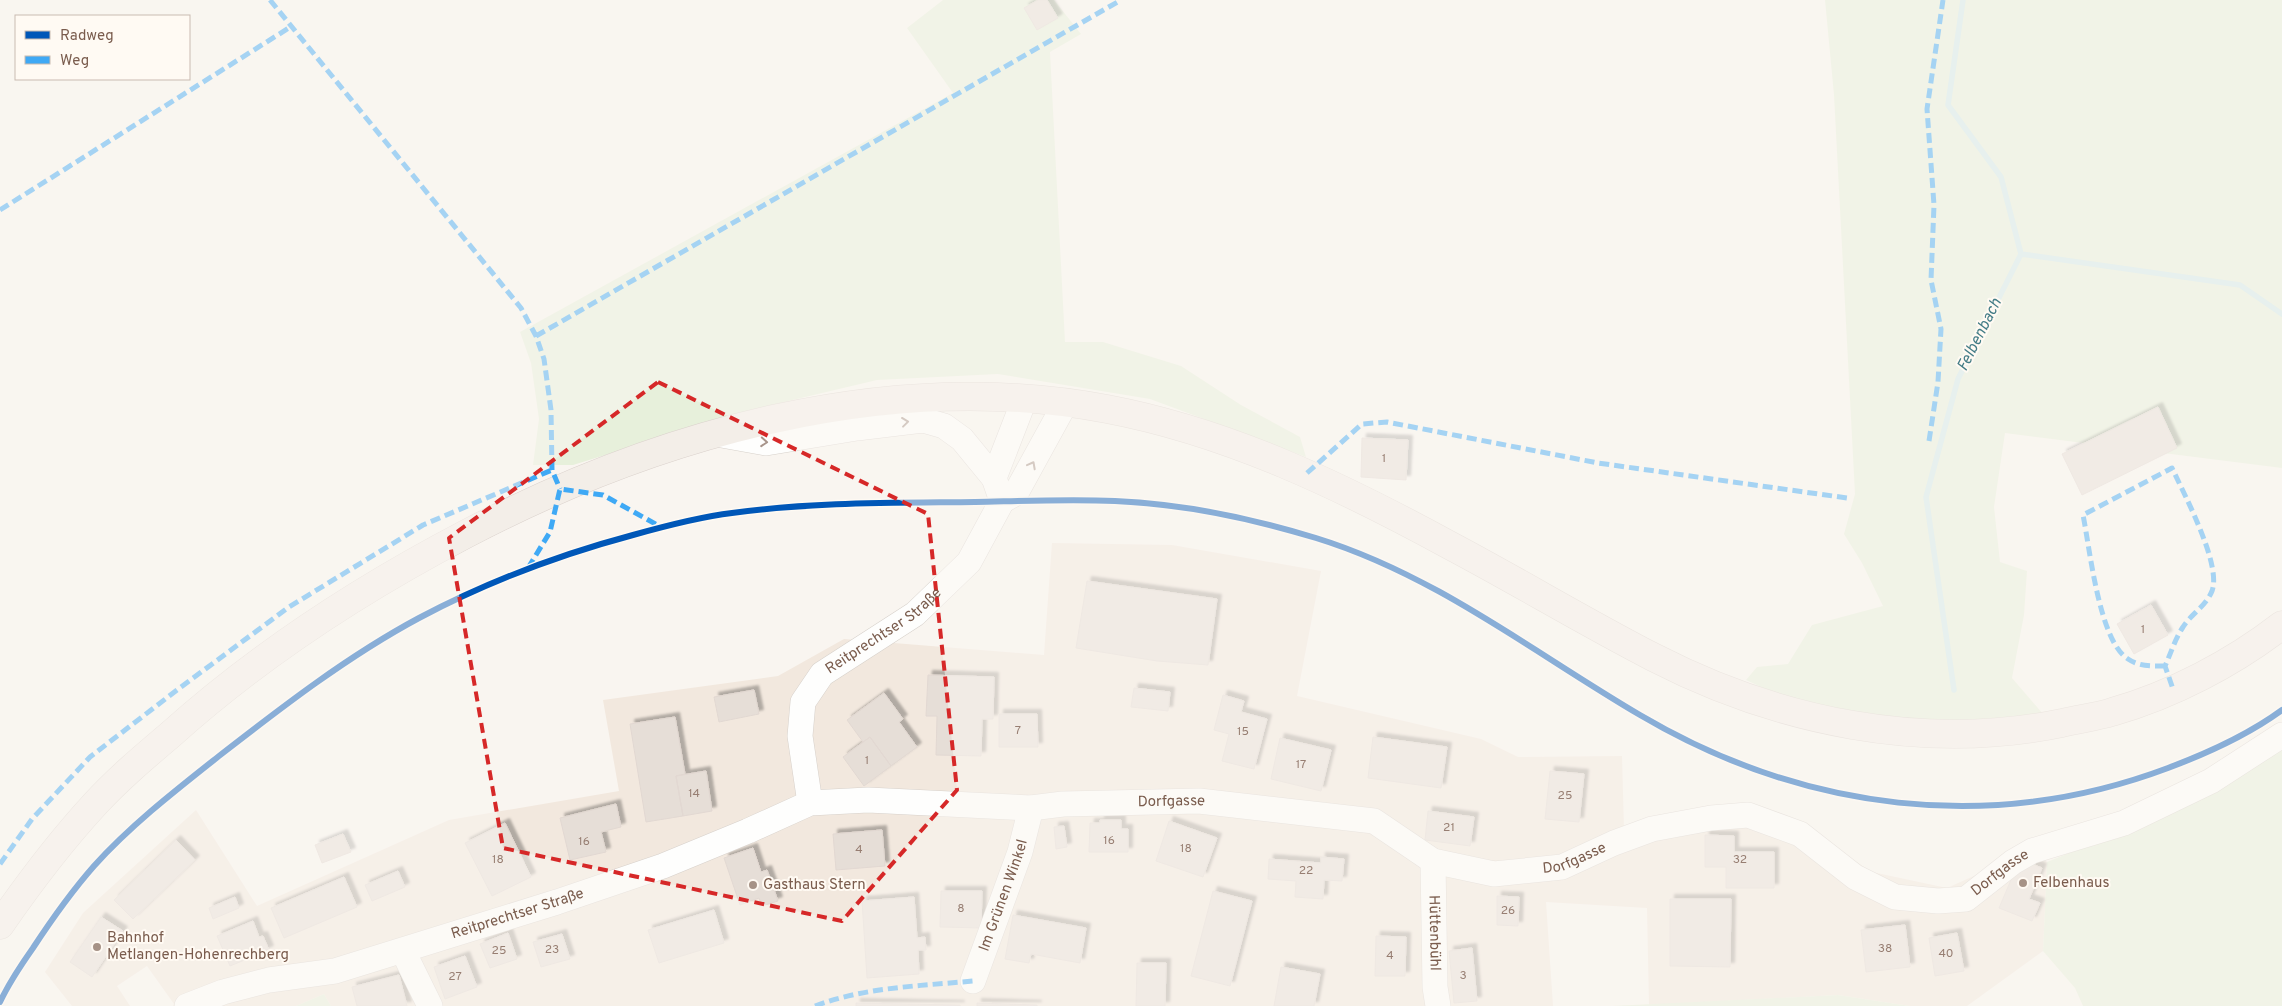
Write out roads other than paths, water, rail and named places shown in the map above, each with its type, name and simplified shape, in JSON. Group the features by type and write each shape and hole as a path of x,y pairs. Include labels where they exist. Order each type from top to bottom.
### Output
{"main road":[{"path":"0,925 35,875 98,800 186,720 236,679 309,626 429,553 490,521 578,482 630,462 716,434 779,418 897,400 959,396 1025,398 1066,402 1114,410 1170,425 1239,447 1308,473 1444,542 1657,659 1721,688 1786,710 1847,725 1919,734 1989,734 2046,726 2113,712 2173,689 2278,634"}],"street":[{"path":"994,478 1025,398"},
{"path":"716,434 766,443 857,428 923,420 944,426 962,438 994,478 1002,501 1016,493 1066,402"},
{"name":"Reitprechtser Straße","path":"186,1006 223,992 269,980 335,971 403,951 663,866 810,803 800,736 803,702 822,674 915,614 969,562 1002,501"},
{"name":"Dorfgasse","path":"810,803 868,800 1031,808 1062,804 1199,801 1374,821 1433,861 1494,874 1562,867 1614,843 1652,829 1711,818 1748,815 1800,834 1855,877 1895,897 1938,901 1966,899 2013,862 2032,851 2124,823 2211,781 2282,735"},
{"path":"805,771 846,801"},
{"name":"Im Grünen Winkel","path":"973,981 1020,852 1031,808"},
{"name":"Hüttenbühl","path":"1433,861 1435,987 1438,1006"},
{"path":"403,951 430,1006"}],"waterway":[{"name":"Felbenbach","path":"1954,690 1926,497 1958,379 2021,254 2001,177 1948,105 1963,0"},
{"path":"2021,254 2240,285 2282,314"}],"place":[{"name":"Felbenhaus","path":"2023,883"},
{"name":"Gasthaus Stern","path":"753,885"},
{"name":"Bahnhof Metlangen-Hohenrechberg","path":"97,947"}]}
